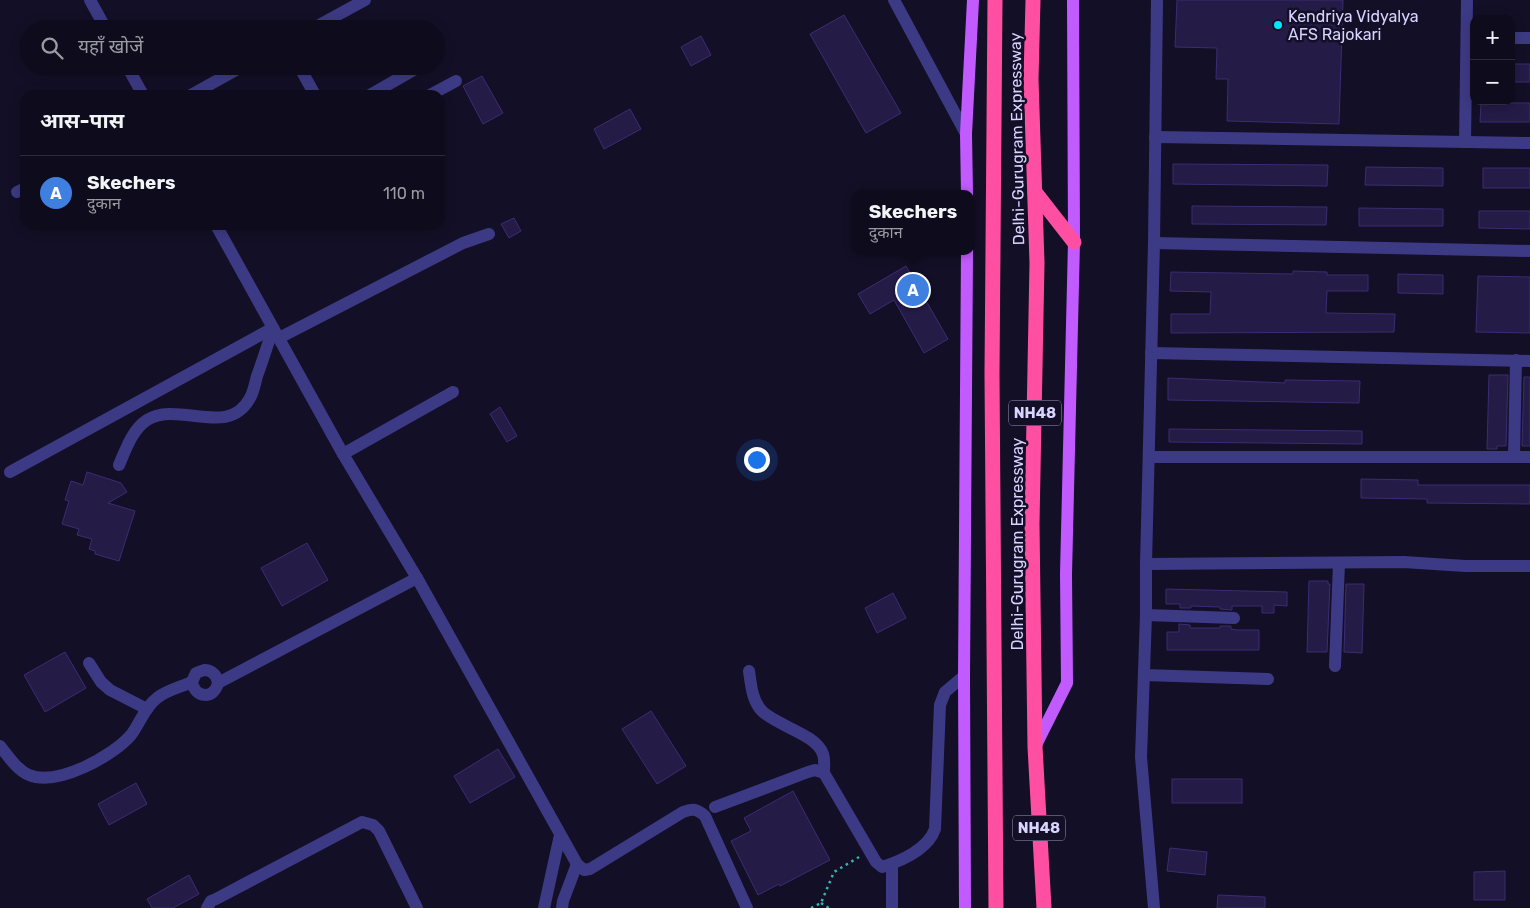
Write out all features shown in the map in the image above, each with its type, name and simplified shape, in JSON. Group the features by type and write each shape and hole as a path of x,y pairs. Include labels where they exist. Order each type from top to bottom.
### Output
{"highway":[{"name":"Delhi-Gurugram Expressway","path":"995,0 992,403 996,908"},
{"name":"Delhi-Gurugram Expressway","path":"1033,0 1032,79 1037,263 1032,524 1035,747 1044,908"},
{"path":"1035,192 1074,242"}],"main road":[{"path":"967,190 966,134 973,0"},
{"path":"1035,747 1067,683 1066,574 1074,242 1073,0"},
{"path":"965,908 964,676 967,255"}],"street":[{"path":"90,0 101,20"},
{"path":"328,20 365,0"},
{"path":"894,0 966,134"},
{"path":"1154,908 1141,757 1154,243 1157,0"},
{"path":"1465,142 1470,37 1467,0"},
{"path":"1515,38 1530,38"},
{"path":"132,75 140,90"},
{"path":"200,90 227,75"},
{"path":"303,75 312,90"},
{"path":"379,90 405,75"},
{"path":"439,90 456,81"},
{"path":"1156,137 1530,143"},
{"path":"219,230 343,454 417,578 577,864 584,870 590,869 683,812 698,809 705,816 746,908"},
{"path":"10,472 276,333 463,243 489,234"},
{"path":"1154,243 1530,251"},
{"path":"119,465 138,428 160,414 176,413 206,418 219,418 241,409 250,398 276,333"},
{"path":"1151,352 1530,361"},
{"path":"1514,457 1516,360"},
{"path":"343,454 453,392"},
{"path":"1149,457 1530,457"},
{"path":"1146,564 1404,562 1465,566 1530,566"},
{"path":"1335,666 1339,564"},
{"path":"0,746 16,765 27,774 38,779 50,779 66,774 92,763 121,744 130,736 147,709 158,697 192,682 194,690 206,696 214,692 218,683 417,578"},
{"path":"1146,615 1234,618"},
{"path":"89,664 101,682 110,690 147,709"},
{"path":"749,671 755,700 762,711 813,741 820,748 824,756 824,773 868,852 882,867 892,864 918,850 932,838 935,829 940,705 945,692 964,676"},
{"path":"1144,675 1268,679"},
{"path":"715,807 808,772 815,770 824,773"},
{"path":"207,908 211,901 362,822 373,825 379,831 417,908"},
{"path":"544,908 560,835"},
{"path":"562,908 577,864"},
{"path":"892,864 892,908"}],"path":[{"path":"811,908 821,903 834,872 868,852"},
{"path":"821,903 829,908"}],"building":[{"path":"1177,0 1343,0 1339,124 1227,121 1228,79 1216,79 1217,48 1175,47"},
{"path":"844,15 901,113 866,133 810,34"},
{"path":"701,36 711,55 691,66 681,47"},
{"path":"1515,64 1530,64 1530,82 1515,82"},
{"path":"482,76 503,113 483,124 463,86"},
{"path":"1530,103 1530,122 1480,122 1481,105"},
{"path":"630,109 641,129 604,149 594,129"},
{"path":"1173,164 1328,165 1327,186 1173,184"},
{"path":"1366,167 1443,168 1443,186 1365,185"},
{"path":"1483,168 1530,168 1530,188 1483,188"},
{"path":"1192,206 1327,207 1326,225 1192,224"},
{"path":"1359,208 1443,209 1443,226 1359,226"},
{"path":"1479,211 1530,211 1530,229 1479,228"},
{"path":"514,218 521,231 509,238 501,224"},
{"path":"906,266 948,339 924,353 894,300 870,314 858,294"},
{"path":"1293,271 1327,272 1327,275 1368,275 1368,291 1327,291 1326,313 1395,314 1394,332 1171,333 1171,314 1210,314 1211,292 1170,291 1171,272 1293,274"},
{"path":"1398,274 1443,275 1443,294 1398,293"},
{"path":"1478,276 1530,277 1530,333 1476,332"},
{"path":"1489,375 1508,375 1506,446 1497,446 1497,449 1487,449"},
{"path":"1524,377 1530,377 1530,446 1522,446"},
{"path":"1168,378 1285,383 1285,380 1360,381 1359,403 1168,400"},
{"path":"500,407 517,436 507,442 490,414"},
{"path":"1169,429 1362,431 1362,444 1169,442"},
{"path":"87,472 121,483 127,492 108,503 135,511 119,561 95,554 95,551 89,549 92,539 77,535 79,529 62,524 69,501 65,500 71,481 83,485"},
{"path":"1361,479 1418,480 1418,485 1530,485 1530,504 1427,503 1427,499 1361,498"},
{"path":"307,543 328,580 282,606 261,568"},
{"path":"1309,581 1328,581 1328,584 1330,584 1327,652 1307,652"},
{"path":"1346,584 1364,584 1362,653 1344,652"},
{"path":"1166,589 1287,592 1287,606 1274,605 1274,613 1262,613 1262,606 1232,606 1232,610 1220,609 1220,607 1191,606 1191,608 1180,608 1180,604 1166,604"},
{"path":"893,593 906,618 877,633 865,608"},
{"path":"1179,624 1190,625 1190,628 1231,626 1231,629 1237,630 1259,630 1259,650 1167,650 1167,632 1179,632"},
{"path":"65,652 86,688 45,712 24,675"},
{"path":"651,711 686,766 657,784 622,729"},
{"path":"498,749 515,777 470,803 454,776"},
{"path":"1172,779 1242,779 1242,803 1172,803"},
{"path":"136,783 147,804 109,825 98,804"},
{"path":"793,791 830,860 780,886 779,884 758,895 731,841 751,831 744,818"},
{"path":"1170,848 1207,852 1205,875 1167,871"},
{"path":"1505,871 1505,900 1474,900 1474,872"},
{"path":"189,875 199,894 173,908 152,908 147,899"},
{"path":"1218,895 1265,897 1265,908 1217,908"}],"place":[{"name":"Kendriya Vidyalya AFS Rajokari","path":"1278,25"},
{"name":"Skechers","path":"913,290"}]}
